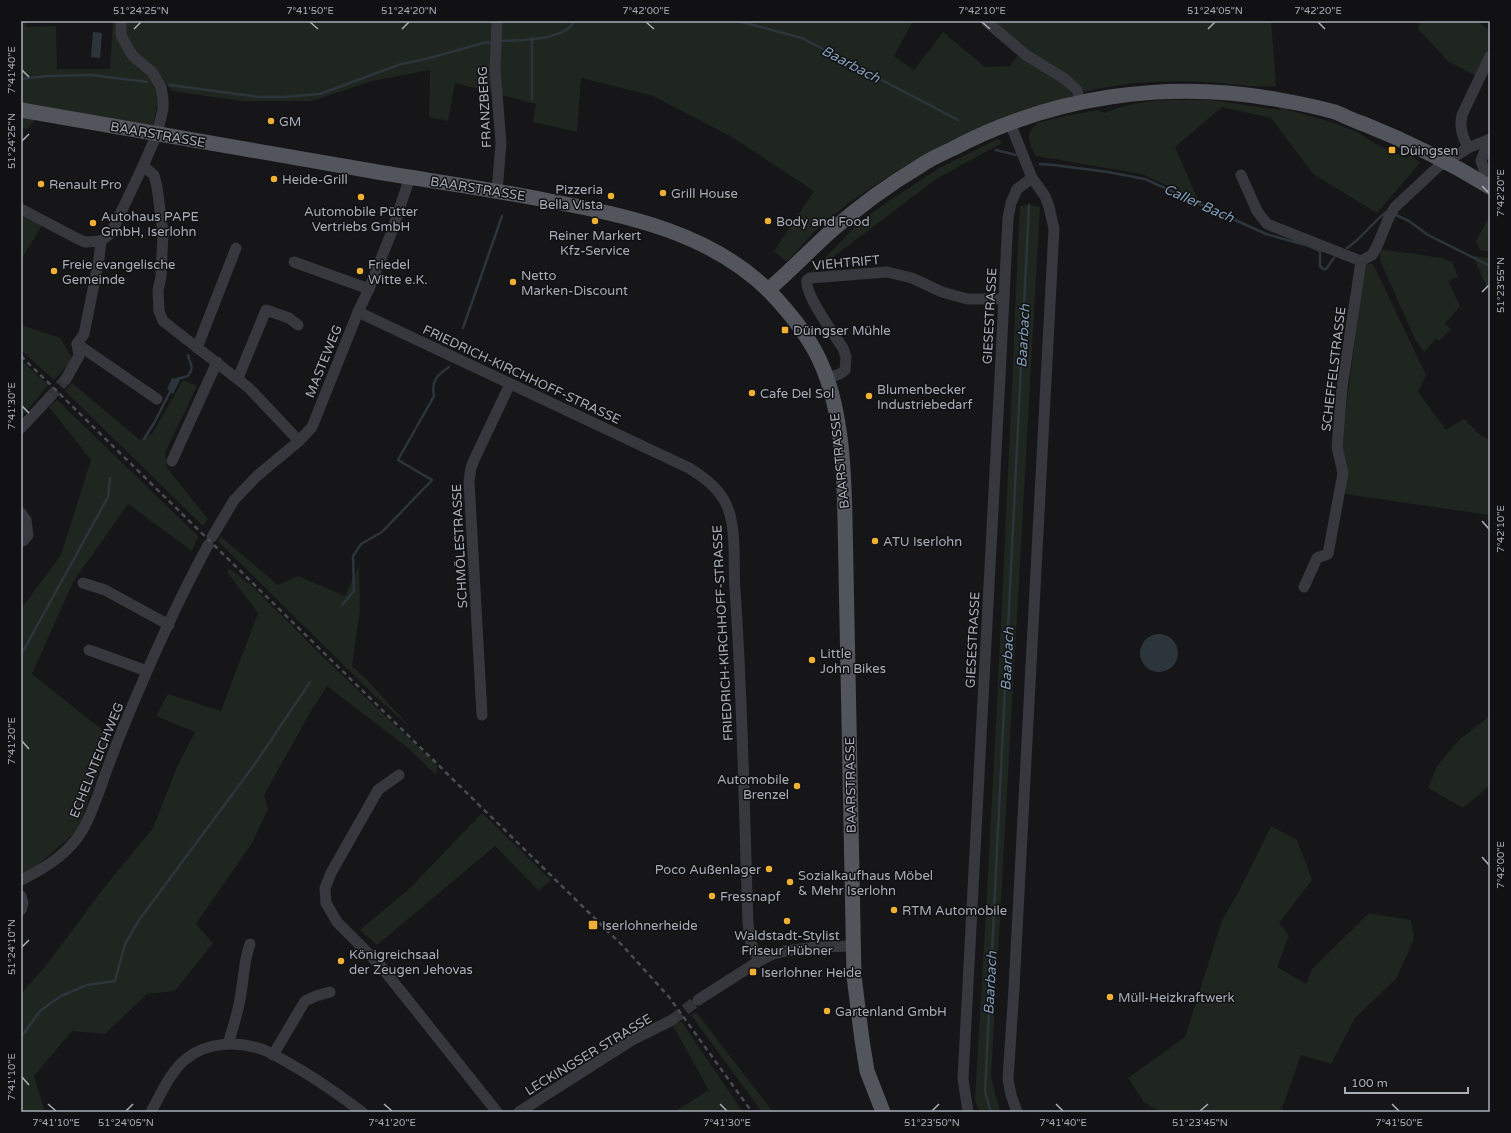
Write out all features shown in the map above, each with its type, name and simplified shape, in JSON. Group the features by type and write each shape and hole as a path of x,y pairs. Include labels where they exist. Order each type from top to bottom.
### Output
{"main road":[{"path":"768,290 830,232 890,185 928,161 974,138 1010,123 1080,102 1115,96 1180,91 1217,92 1256,95 1335,112 1402,140 1446,161 1490,187"},
{"name":"BAARSTRASSE","path":"21,110 410,178 497,191 590,208 628,217 690,238 718,252 768,290 780,303 808,338 823,366 838,424 842,455 853,946 856,997 867,1071 883,1112"}],"street":[{"path":"21,209 78,240 85,242 101,241 111,233 158,134 163,108 161,87 152,72 133,56 128,48 121,35 121,21"},
{"name":"FRANZBERG","path":"497,21 495,69 501,143 497,191"},
{"path":"986,21 1026,55 1065,79 1077,90 1080,102"},
{"path":"1468,148 1460,124 1462,115 1490,56"},
{"path":"1010,123 1032,178 1045,196 1050,207 1054,229 1008,1079 1011,1095 1017,1112"},
{"path":"1241,175 1257,210 1267,224 1361,261 1372,255 1395,207 1436,168 1468,148 1490,140"},
{"path":"1490,140 1481,161 1490,187"},
{"path":"143,166 154,175 157,187 163,233 161,277 158,290 159,312 164,321 197,348 238,378 299,441"},
{"name":"MASTEWEG","path":"299,441 312,427 392,231 410,178"},
{"name":"GIESESTRASSE","path":"968,1112 963,1079 1008,218 1018,189 1032,178"},
{"path":"66,379 79,356 77,344 84,334 101,241"},
{"path":"197,348 236,248"},
{"name":"SCHEFFELSTRASSE","path":"1304,587 1317,558 1328,554 1343,473 1337,447 1342,388 1361,261"},
{"path":"294,262 369,289"},
{"name":"VIEHTRIFT","path":"827,378 840,374 845,370 847,364 846,357 843,348 812,298 806,284 807,280 810,278 887,272 912,278 942,292 967,299 1004,299"},
{"path":"238,378 266,310 289,318 298,325"},
{"name":"FRIEDRICH-KIRCHHOFF-STRASSE","path":"358,312 689,468 709,482 727,506 733,534 739,638 748,923 751,943 760,961"},
{"path":"77,344 157,399"},
{"path":"172,461 217,362"},
{"name":"SCHMÖLESTRASSE","path":"482,715 469,481 474,460 510,384"},
{"path":"21,428 49,398"},
{"name":"ECHELNTEICHWEG","path":"21,880 37,872 57,858 73,844 82,832 90,816 120,734 147,671 210,541 234,500 257,476 299,441"},
{"path":"21,513 26,520 28,535 23,541 21,541"},
{"path":"83,583 105,590 169,625"},
{"path":"89,650 147,671"},
{"path":"399,775 378,790 331,873 325,888 326,903 337,922 380,965 497,1112"},
{"path":"21,896 23,903 21,910"},
{"path":"228,1044 236,1019 246,956 250,944"},
{"path":"698,1000 773,954 816,947 853,946"},
{"path":"273,1054 306,1001 330,992"},
{"name":"LECKINGSER STRASSE","path":"519,1112 632,1040 672,1020"},
{"path":"151,1112 170,1076 186,1059 201,1050 228,1044 241,1044 273,1054 320,1082 362,1112"}],"shaded area":[{"path":"21,21 26,21 26,27 56,26 57,69 110,69 113,21 913,21 894,56 914,70 943,32 985,67 1010,66 1020,52 1058,77 1069,89 1072,95 1070,98 1016,113 950,141 898,170 847,204 814,232 787,262 774,251 814,191 730,136 653,96 581,78 577,132 533,122 536,104 455,83 448,121 429,117 430,70 372,81 312,101 241,101 173,91 162,80 153,125 38,117 27,129 21,128"},
{"path":"989,21 1271,21 1276,86 1192,81 1129,84 1085,92 1067,76 1039,62"},
{"path":"1421,21 1478,21 1490,32 1490,44 1476,76 1449,62 1418,29"},
{"path":"93,32 102,33 100,58 91,57"},
{"path":"1169,100 1211,100 1279,110 1284,104 1288,110 1331,122 1357,132 1376,144 1406,158 1411,155 1420,163 1377,213 1313,174 1271,118 1222,107 1175,147 1198,200 1142,174 1036,156 1031,147 1029,138 1030,131 1037,123 1097,110 1105,113 1137,103"},
{"path":"998,139 1002,143 936,179 803,280 855,227 877,209 939,168"},
{"path":"1029,205 1040,207 991,1077 1000,1112 980,1112 975,1101 996,722 1020,206"},
{"path":"21,215 42,225 21,260"},
{"path":"1489,217 1490,251 1480,250 1476,241"},
{"path":"1380,249 1443,258 1452,262 1458,277 1448,281 1460,306 1445,324 1451,329 1439,341 1436,339 1424,352 1415,339 1380,260"},
{"path":"1473,256 1490,258 1490,295"},
{"path":"1365,264 1373,264 1426,375 1418,392 1446,430 1464,419 1481,436 1490,440 1490,515 1345,494 1347,468 1341,446"},
{"path":"21,325 60,338 73,359 54,380 21,350"},
{"path":"21,360 48,385 21,418"},
{"path":"172,378 180,380 173,394 167,389"},
{"path":"183,380 197,386 165,453 167,468 208,519 203,526 65,391 72,383 140,440 152,434"},
{"path":"57,400 198,536 192,551 128,504 73,582 32,674 111,737 77,831 33,869 21,874 21,609 61,555 91,460 49,407"},
{"path":"221,537 278,585 298,576 345,596 359,566 360,609 352,666 411,728 376,697 218,541"},
{"path":"230,569 252,586 324,658 437,765 436,775 408,748 327,686 311,711 264,795 268,809 252,843 196,924 213,943 175,991 147,994 105,1034 72,1031 34,1076 45,1112 21,1112 21,994 48,963 103,889 153,828 177,767 195,732 156,716 168,694 221,711 258,613 227,572"},
{"path":"1155,634 1163,634 1173,639 1177,646 1177,660 1173,667 1163,672 1155,672 1145,667 1143,664 1140,657 1140,649 1145,639 1148,637"},
{"path":"1490,716 1490,785 1463,808 1428,788 1437,766 1460,739"},
{"path":"482,813 551,880 539,891 495,846 377,945 360,930 409,889"},
{"path":"1271,826 1297,840 1312,880 1279,923 1289,936 1277,967 1306,984 1312,969 1369,913 1411,920 1414,939 1396,979 1355,1018 1331,1064 1301,1055 1282,1108 1283,1112 1161,1112 1145,1103 1128,1078 1185,1037 1222,920 1238,893"},
{"path":"696,1012 773,1112 762,1112 691,1015"},
{"path":"681,1021 743,1112 674,1112 709,1090 673,1026"}],"waterway":[{"path":"499,41 529,40 552,36 569,28 574,21"},
{"name":"Baarbach","path":"738,21 802,38 958,120"},
{"path":"532,38 532,99"},
{"path":"169,85 259,97 320,94 401,64 426,59 483,43 494,42"},
{"path":"21,79 47,76 91,75 147,82"},
{"name":"Caller Bach","path":"996,150 1016,155"},
{"name":"Caller Bach","path":"1040,164 1108,172 1145,179 1266,234 1309,246 1320,251 1320,266 1323,269 1326,269 1334,258"},
{"name":"Baarbach","path":"991,1112 985,1092 1029,205"},
{"name":"Caller Bach","path":"1347,248 1386,212"},
{"name":"Caller Bach","path":"1396,215 1409,221 1428,235 1490,266"},
{"path":"463,328 502,216"},
{"path":"176,381 177,379 188,376 191,370 188,355"},
{"path":"342,605 354,591 353,556 361,544 382,532 432,480 398,460 434,396 434,382 438,376 449,367"},
{"path":"144,439 171,390"},
{"path":"21,655 108,497 110,478"},
{"path":"21,1037 40,1011 61,996 87,985 115,981 125,944 139,920 257,761 310,682"}],"tunnel":[{"path":"49,398 66,379"},
{"path":"672,1020 698,1000"}],"railway":[{"path":"21,356 623,946 669,997 752,1112"}],"place":[{"name":"GM","path":"271,121"},
{"name":"Düingsen","path":"1392,150"},
{"name":"Heide-Grill","path":"274,179"},
{"name":"Renault Pro","path":"41,184"},
{"name":"Grill House","path":"663,193"},
{"name":"Pizzeria Bella Vista","path":"611,196"},
{"name":"Automobile Pütter Vertriebs GmbH","path":"361,197"},
{"name":"Reiner Markert Kfz-Service","path":"595,221"},
{"name":"Body and Food","path":"768,221"},
{"name":"Autohaus PAPE GmbH, Iserlohn","path":"93,223"},
{"name":"Freie evangelische Gemeinde","path":"54,271"},
{"name":"Friedel Witte e.K.","path":"360,271"},
{"name":"Netto Marken-Discount","path":"513,282"},
{"name":"Düingser Mühle","path":"785,330"},
{"name":"Cafe Del Sol","path":"752,393"},
{"name":"Blumenbecker Industriebedarf","path":"869,396"},
{"name":"ATU Iserlohn","path":"875,541"},
{"name":"Little John Bikes","path":"812,660"},
{"name":"Automobile Brenzel","path":"797,786"},
{"name":"Poco Außenlager","path":"769,869"},
{"name":"Sozialkaufhaus Möbel & Mehr Iserlohn","path":"790,882"},
{"name":"Fressnapf","path":"712,896"},
{"name":"RTM Automobile","path":"894,910"},
{"name":"Waldstadt-Stylist Friseur Hübner","path":"787,921"},
{"name":"Iserlohnerheide","path":"593,925"},
{"name":"Königreichsaal der Zeugen Jehovas","path":"341,961"},
{"name":"Iserlohner Heide","path":"753,972"},
{"name":"Müll-Heizkraftwerk","path":"1110,997"},
{"name":"Gartenland GmbH","path":"827,1011"}]}
